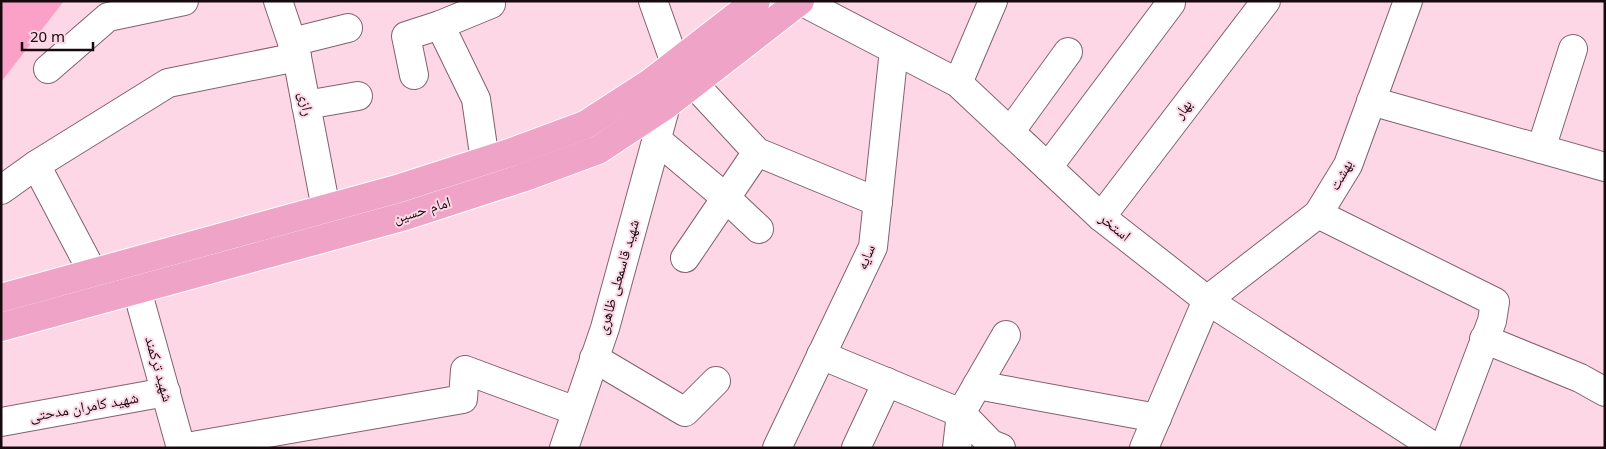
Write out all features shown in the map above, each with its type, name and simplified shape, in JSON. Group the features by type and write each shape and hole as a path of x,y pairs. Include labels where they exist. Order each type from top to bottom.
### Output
{"main road":[{"name":"امام حسین","path":"1,327 405,216 522,178 598,150 666,105 800,1"},
{"name":"امام حسین","path":"1,298 397,189 485,161 585,125 650,82 749,4"},
{"path":"650,82 666,105"}],"street":[{"path":"48,68 108,17 184,1"},
{"name":"رازی","path":"278,1 295,50 326,209"},
{"path":"414,75 406,36 440,25 491,4 489,1"},
{"path":"653,1 675,63"},
{"name":"استخر","path":"800,1 958,83 1101,217 1207,300 1436,448"},
{"path":"958,83 993,1"},
{"name":"بهار","path":"1101,217 1266,1"},
{"name":"بهشت","path":"1207,300 1318,214 1348,165 1408,1"},
{"path":"1048,167 1171,3"},
{"path":"440,25 476,99 485,161"},
{"path":"1,190 36,165 168,83 295,50 348,28"},
{"path":"1541,149 1573,49"},
{"name":"سایه","path":"777,448 873,247 894,50"},
{"path":"1010,132 1068,52"},
{"path":"694,84 757,152 878,202"},
{"path":"306,106 358,96"},
{"path":"1371,101 1605,167"},
{"name":"شهید قاسمعلی ظاهری","path":"564,448 594,358 666,105"},
{"path":"656,139 726,198 759,229"},
{"path":"685,258 757,152"},
{"path":"36,165 92,273"},
{"path":"1318,214 1495,302 1492,322 1444,448"},
{"name":"شهید ترکمند","path":"137,290 181,448"},
{"path":"1144,448 1207,300"},
{"path":"957,448 961,413 1006,336"},
{"path":"1484,340 1580,378 1605,392"},
{"path":"822,355 961,413 991,444 1001,448"},
{"path":"594,358 685,412 716,381"},
{"path":"181,448 463,399 465,370 576,411"},
{"path":"856,448 886,382"},
{"path":"977,385 1157,418"},
{"name":"شهید کامران مدحتی","path":"1,422 166,392"}],"shaded area":[{"path":"1,1 64,1 1,82"}]}
